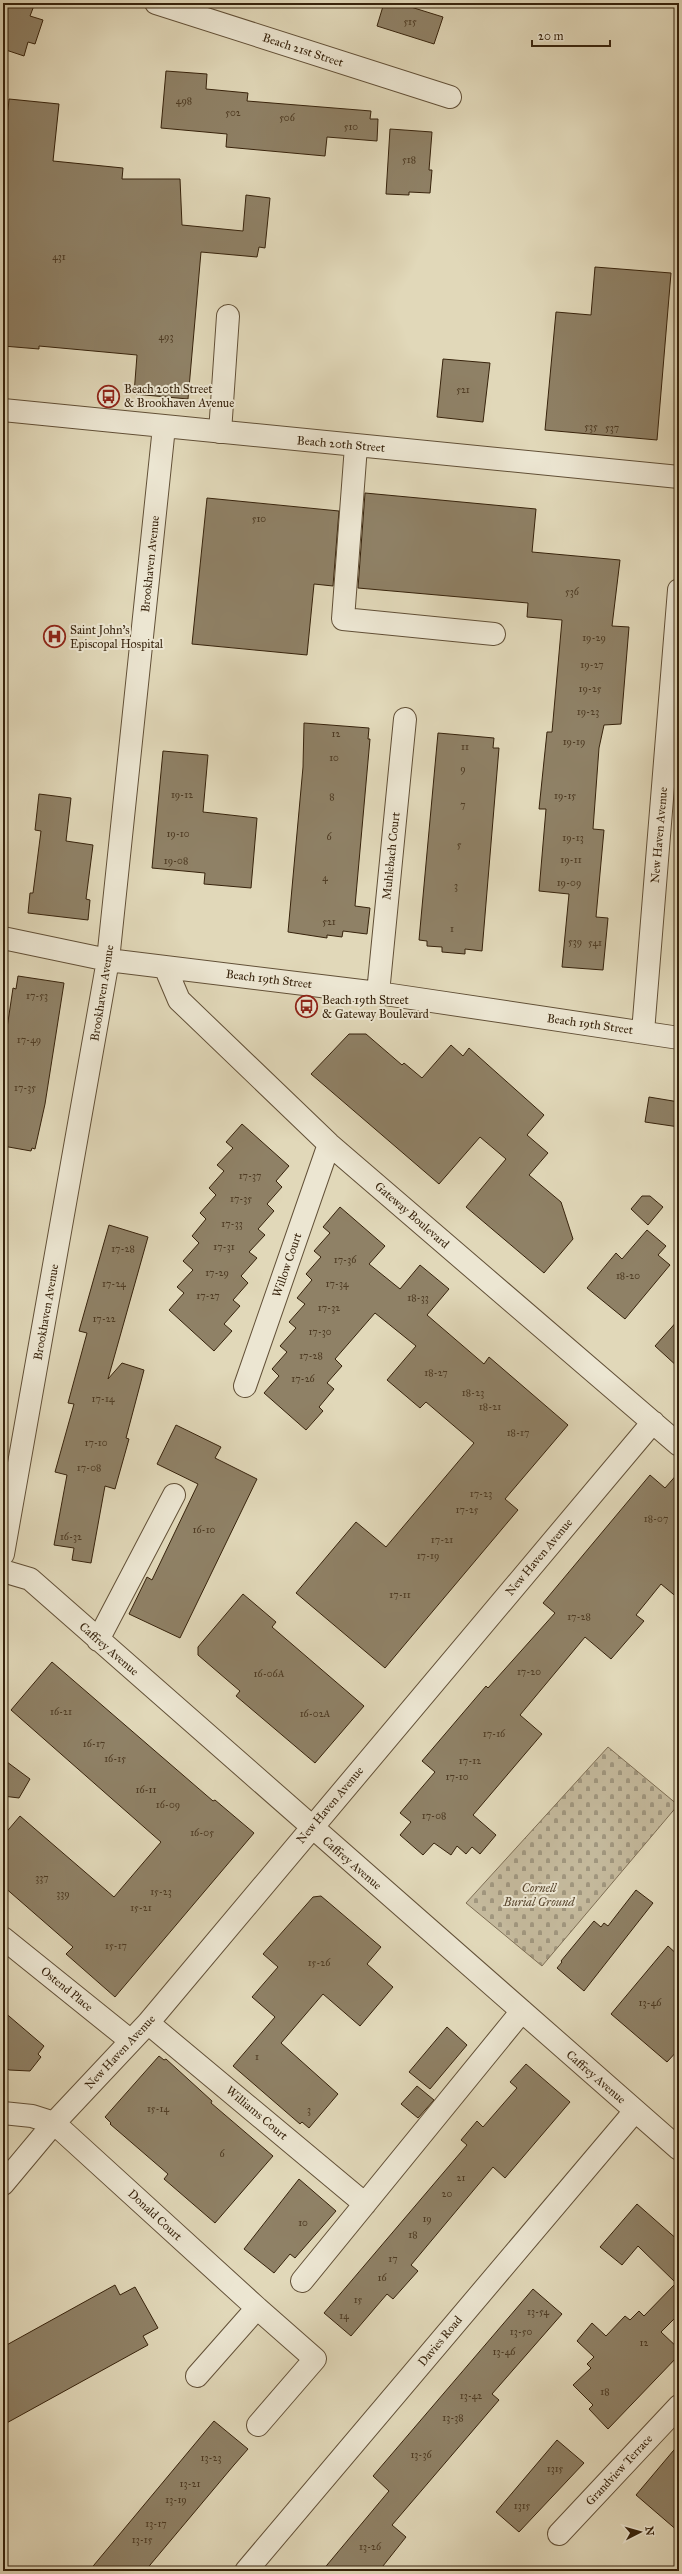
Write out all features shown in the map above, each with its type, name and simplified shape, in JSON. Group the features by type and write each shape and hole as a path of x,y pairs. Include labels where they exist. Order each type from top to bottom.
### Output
{"street":[{"name":"Beach 21st Street","path":"156,3 450,97"},
{"path":"220,432 228,316"},
{"name":"Beach 20th Street","path":"3,410 679,477"},
{"name":"Brookhaven Avenue","path":"3,1554 108,960 164,427"},
{"path":"356,446 343,619 494,634"},
{"name":"New Haven Avenue","path":"643,1032 679,590"},
{"name":"Muhlebach Court","path":"378,993 405,719"},
{"name":"Beach 19th Street","path":"3,938 108,960 378,993 679,1038"},
{"name":"Gateway Boulevard","path":"165,967 179,1000 329,1144 679,1445"},
{"name":"Willow Court","path":"245,1386 329,1144"},
{"name":"New Haven Avenue","path":"3,2184 54,2123 148,2023 311,1827 653,1422"},
{"path":"98,1640 174,1495"},
{"name":"Caffrey Avenue","path":"3,1570 30,1579 679,2150"},
{"name":"Ostend Place","path":"3,1938 131,2041"},
{"path":"302,2281 522,2011"},
{"name":"Williams Court","path":"148,2023 365,2204"},
{"name":"Davies Road","path":"246,2571 635,2110"},
{"path":"3,2113 32,2116 54,2123"},
{"name":"Donald Court","path":"54,2123 256,2308 315,2359 258,2425"},
{"path":"197,2376 256,2308"},
{"name":"Grandview Terrace","path":"559,2534 679,2406"}],"green space":[{"name":"Cornell Burial Ground","path":"608,1747 678,1805 542,1966 466,1903"}],"building":[{"path":"3,3 35,3 30,16 43,20 35,44 28,42 24,56 3,49"},
{"path":"384,3 398,3 443,17 434,44 377,26"},
{"path":"166,71 207,74 206,89 248,93 247,101 371,111 370,119 378,119 377,141 327,137 325,156 226,147 227,134 161,128"},
{"path":"9,99 59,104 53,161 123,168 122,179 180,179 182,225 243,231 246,195 270,198 265,248 259,247 257,257 201,252 188,399 134,394 137,355 39,346 39,349 3,346 3,110 8,110"},
{"path":"390,129 432,132 429,170 432,170 430,193 409,192 409,195 386,194"},
{"path":"595,267 671,273 657,440 545,430 556,312 591,315"},
{"path":"443,359 490,363 483,422 437,417"},
{"path":"365,493 536,509 532,552 620,560 612,626 629,627 621,724 604,725 599,748 593,829 604,830 596,917 608,918 603,970 562,967 569,894 539,891 546,809 539,809 547,732 552,732 562,620 527,617 528,603 358,588"},
{"path":"207,498 339,511 333,586 314,584 307,655 192,644"},
{"path":"304,723 369,728 368,739 370,739 355,906 370,908 367,934 343,931 342,937 327,935 327,938 288,932 303,767"},
{"path":"438,733 494,738 493,748 499,748 482,951 465,949 465,954 442,952 442,947 427,946 427,941 419,940"},
{"path":"163,751 208,755 203,812 257,818 251,888 204,884 205,873 152,868"},
{"path":"39,794 71,798 66,841 93,845 86,899 90,900 88,920 28,913 30,893 33,893 41,831 35,830"},
{"path":"18,976 64,983 45,1104 35,1149 32,1148 31,1151 3,1146 3,1034 6,1035 13,988 16,989"},
{"path":"349,1034 366,1034 402,1065 404,1063 422,1078 451,1045 463,1056 469,1048 544,1115 527,1135 548,1153 529,1175 561,1202 573,1239 544,1273 466,1207 506,1159 480,1137 439,1184 311,1074"},
{"path":"649,1097 679,1102 679,1127 645,1122"},
{"path":"242,1124 289,1166 276,1181 282,1187 267,1204 274,1211 258,1229 265,1235 249,1252 257,1258 241,1276 248,1283 233,1300 240,1306 224,1324 232,1331 214,1351 169,1310 184,1293 177,1287 193,1270 183,1261 199,1243 192,1236 206,1219 200,1213 216,1195 209,1188 224,1171 217,1165 233,1148 226,1142"},
{"path":"642,1196 650,1196 663,1207 648,1225 631,1209"},
{"path":"340,1207 385,1246 369,1264 400,1289 420,1265 449,1289 427,1315 484,1364 489,1357 568,1425 505,1499 518,1510 385,1668 296,1593 356,1522 386,1547 474,1443 426,1402 420,1408 387,1380 416,1346 375,1313 335,1359 342,1366 327,1383 334,1389 319,1407 323,1411 306,1430 264,1393 279,1376 272,1369 287,1352 280,1346 296,1328 289,1322 305,1304 297,1298 312,1280 306,1274 321,1257 314,1251 330,1233 323,1227"},
{"path":"109,1225 148,1237 108,1379 122,1363 144,1370 126,1438 129,1439 115,1489 105,1486 91,1563 72,1560 74,1548 54,1545 67,1475 55,1472 74,1404 68,1403 87,1333 79,1331"},
{"path":"647,1230 666,1246 658,1255 670,1265 625,1319 587,1288 616,1253 622,1259"},
{"path":"679,1319 679,1368 655,1346"},
{"path":"176,1425 221,1447 215,1458 257,1479 180,1638 129,1614 147,1577 152,1580 198,1484 157,1464"},
{"path":"679,1472 679,1599 661,1584 636,1615 644,1621 611,1659 585,1637 520,1715 542,1734 473,1815 496,1835 480,1854 472,1847 466,1854 457,1846 451,1855 434,1843 423,1855 400,1835 411,1822 400,1813 435,1772 422,1761 486,1686 488,1688 555,1613 543,1603 650,1475 665,1488"},
{"path":"243,1594 276,1622 272,1627 364,1706 315,1763 236,1696 240,1691 198,1655 198,1647"},
{"path":"52,1662 213,1801 215,1800 254,1833 115,1997 66,1954 73,1947 3,1886 3,1836 20,1816 114,1897 161,1842 11,1710"},
{"path":"3,1759 30,1779 19,1798 3,1796"},
{"path":"636,1890 653,1903 584,1991 557,1968 594,1921 601,1927 604,1923 608,1926"},
{"path":"321,1896 381,1947 367,1964 393,1987 360,2026 323,1994 281,2043 338,2094 309,2128 302,2122 300,2124 233,2066 275,2017 252,1997 278,1967 263,1954 313,1897"},
{"path":"668,1946 679,1956 679,1984 674,1990 679,1993 679,2049 667,2062 611,2014"},
{"path":"3,2011 44,2046 38,2054 41,2057 30,2071 9,2070 3,2065"},
{"path":"447,2027 467,2045 430,2089 409,2072"},
{"path":"159,2056 164,2060 166,2059 212,2101 211,2103 273,2156 215,2223 164,2179 168,2174 110,2124 111,2123 105,2117"},
{"path":"526,2064 570,2102 505,2178 493,2167 411,2265 418,2271 393,2299 387,2294 351,2336 324,2313 467,2145 461,2140 477,2121 483,2127 517,2088 510,2082"},
{"path":"417,2086 434,2100 418,2118 401,2104"},
{"path":"299,2179 336,2211 295,2258 290,2254 274,2273 244,2249"},
{"path":"637,2204 679,2241 679,2314 661,2332 679,2349 679,2355 608,2429 589,2409 593,2405 573,2385 591,2368 587,2364 594,2357 577,2341 592,2323 606,2336 625,2316 630,2320 639,2311 644,2316 676,2283 638,2246 622,2265 600,2247"},
{"path":"115,2285 120,2295 135,2287 158,2328 143,2336 148,2345 3,2425 3,2347"},
{"path":"533,2289 562,2314 492,2394 499,2400 392,2525 406,2537 379,2571 322,2571 389,2491 373,2476"},
{"path":"214,2421 248,2449 145,2571 89,2571"},
{"path":"557,2440 584,2463 519,2532 496,2512"},
{"path":"679,2444 679,2532 636,2495"}],"place":[{"name":"Beach 20th Street & Brookhaven Avenue","path":"109,396"},
{"name":"Saint John's Episcopal Hospital","path":"55,637"},
{"name":"Beach 19th Street & Gateway Boulevard","path":"306,1007"}]}
